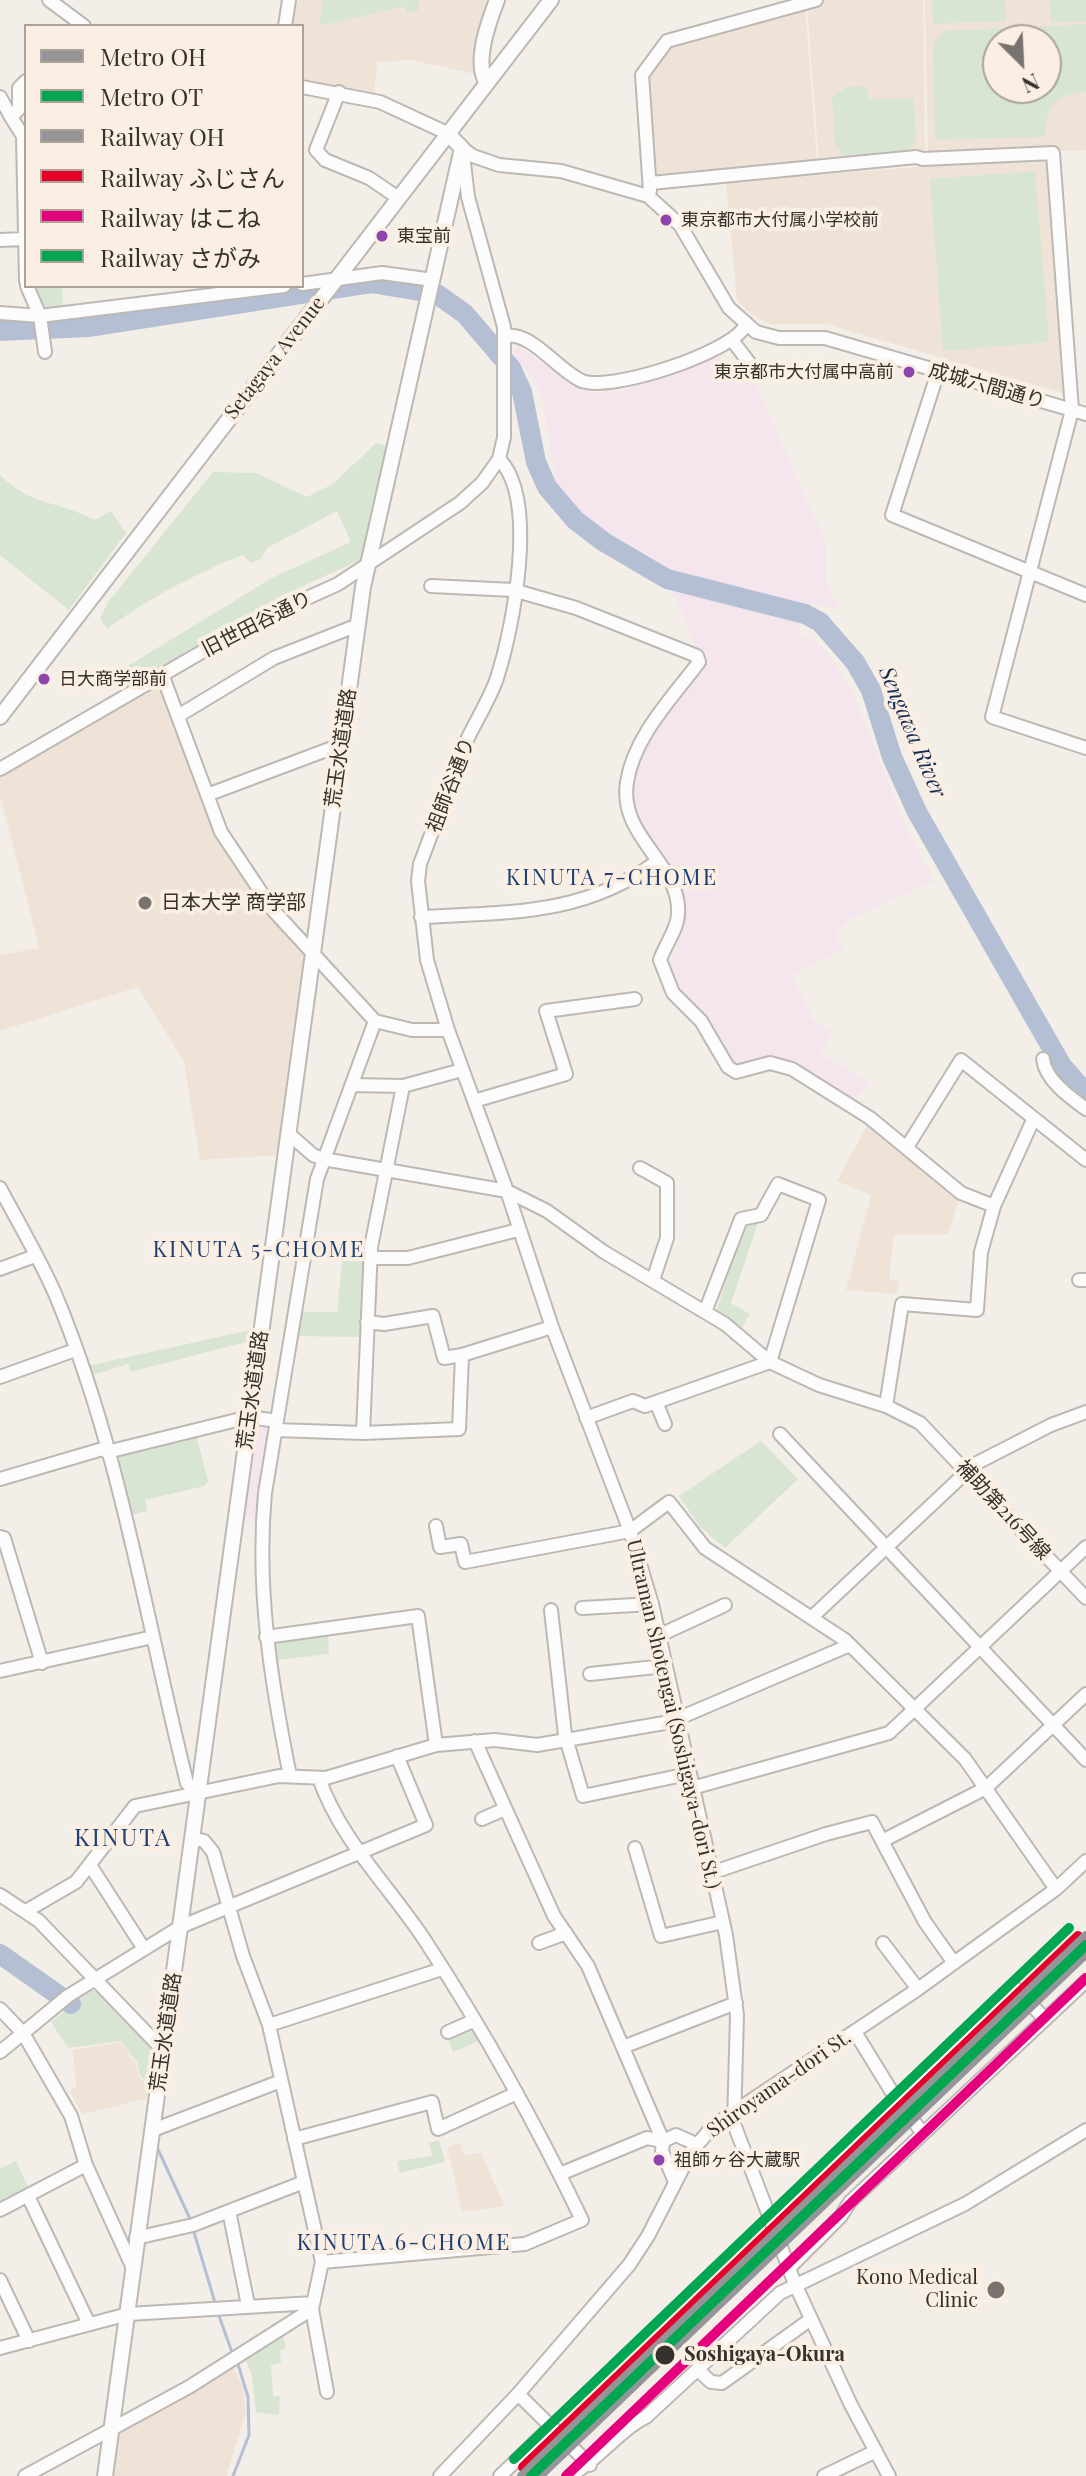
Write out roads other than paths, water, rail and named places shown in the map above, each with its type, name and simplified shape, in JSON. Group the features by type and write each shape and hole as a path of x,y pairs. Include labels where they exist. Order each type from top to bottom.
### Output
{"main road":[{"path":"487,83 481,75 484,45 497,0"},
{"name":"Setagaya Avenue","path":"0,717 551,0"},
{"path":"433,282 462,148 447,133"},
{"name":"荒玉水道道路","path":"105,2476 358,625 367,565 433,282"}],"street":[{"path":"49,0 81,24"},
{"path":"285,24 289,0"},
{"path":"504,341 521,338 574,377 602,384 671,365 732,340 745,326 729,308 680,225 650,190 642,75 667,41 816,0"},
{"path":"11,117 19,109 19,88 24,83"},
{"path":"304,87 380,102 447,133"},
{"path":"339,92 316,150 325,160 369,178 397,197"},
{"path":"0,97 23,136 24,178"},
{"path":"462,148 473,156 499,165 561,171 650,190 916,157 1053,153 1072,410 992,717 1086,748"},
{"path":"462,148 468,197 498,302 504,341 504,437 499,459"},
{"path":"452,197 461,192 468,197"},
{"path":"0,240 24,239"},
{"path":"304,284 382,273 433,282"},
{"path":"28,288 40,316 44,348"},
{"path":"0,313 40,316 268,288"},
{"name":"成城六間通り","path":"745,326 779,338 825,338 1086,414"},
{"path":"732,340 757,373"},
{"path":"938,372 892,515 1086,595"},
{"name":"旧世田谷通り","path":"0,769 250,624 338,584 472,494 499,459"},
{"name":"祖師谷通り","path":"499,459 518,498 521,513 513,590 496,679 466,743 420,864 421,917 427,960 448,1030 507,1191"},
{"path":"431,586 513,590 576,608 697,656 699,662 645,735 627,779 628,811 656,862 674,883 677,894 678,916 660,960 661,970 673,993 701,1021 728,1067 736,1072 770,1063 792,1069 870,1118 961,1193 994,1206"},
{"path":"178,716 274,658 358,625"},
{"path":"162,674 221,832 254,884 313,957 375,1021 412,1030 448,1030"},
{"path":"207,795 332,748 341,749"},
{"path":"421,917 563,907 613,890 656,862"},
{"path":"474,1101 566,1074 546,1011 635,999"},
{"path":"290,1776 266,1637 262,1532 308,1229 323,1159 375,1021"},
{"path":"1043,1059 1043,1067 1067,1096 1086,1109"},
{"path":"907,1147 961,1060 1086,1160"},
{"path":"352,1085 403,1086 462,1070"},
{"path":"363,1433 371,1258 385,1168 403,1086"},
{"path":"886,1406 902,1304 977,1310 981,1252 994,1206 1033,1120"},
{"path":"289,1134 313,1155 323,1159"},
{"name":"補助第216号線","path":"323,1159 507,1191 547,1211 604,1252 725,1324 770,1362 819,1385 886,1406 920,1423 1086,1598"},
{"path":"640,1168 667,1183 667,1238 653,1280"},
{"path":"586,1418 633,1401 645,1406 770,1362 819,1200 778,1184 761,1215 741,1219 705,1312"},
{"path":"0,1188 55,1296 75,1350 139,1569 187,1783 198,1795"},
{"name":"Ultraman Shotengai (Soshigaya-dori St.)","path":"507,1191 552,1327 630,1531 652,1604 723,1922 736,2003 732,2112 745,2160 795,2284 889,2476"},
{"path":"371,1258 408,1258 518,1230"},
{"path":"0,1269 35,1256"},
{"path":"367,1322 384,1324 433,1316 444,1358 552,1327"},
{"path":"0,1377 75,1350"},
{"path":"0,1479 106,1450 249,1417 277,1426 363,1433 459,1429 462,1355"},
{"path":"656,1402 665,1424"},
{"path":"811,1618 966,1471 1051,1425 1086,1413"},
{"path":"780,1434 1086,1760"},
{"path":"436,1526 440,1547 461,1544 465,1562 630,1531 669,1502 705,1548 850,1645 965,1759 1056,1889"},
{"path":"0,1537 4,1538 42,1663"},
{"path":"692,1788 889,1733 1086,1547"},
{"path":"582,1608 652,1604"},
{"path":"658,1636 725,1605"},
{"path":"551,1610 567,1740 583,1796 688,1774"},
{"path":"266,1637 418,1616 436,1745"},
{"path":"0,1671 153,1637"},
{"path":"26,1911 76,1882 112,1831 135,1806 290,1776 319,1778 436,1745 475,1741 537,1745 676,1718 850,1645"},
{"path":"590,1674 665,1666"},
{"path":"882,1841 986,1788 1086,1694"},
{"path":"475,1741 566,1933 588,1966 663,2141 662,2151 675,2182"},
{"path":"0,2052 65,1999 180,1927 426,1825 397,1756"},
{"path":"319,1778 359,1852 442,1969 517,2093 582,2220 525,2244 322,2262"},
{"path":"482,1819 505,1809"},
{"path":"711,1873 826,1834 872,1822 925,1922 954,1963"},
{"path":"192,1838 204,1841 213,1852 269,2025 322,2262 313,2306 327,2392"},
{"path":"635,1848 661,1936 723,1922"},
{"name":"Shiroyama-dori St.","path":"440,2476 518,2394 636,2255 696,2144 732,2112 918,1989 1056,1889 1086,1861"},
{"path":"90,1865 144,1949"},
{"path":"0,1895 26,1911 163,2050"},
{"path":"539,1943 566,1933"},
{"path":"883,1943 918,1989"},
{"path":"269,2025 442,1969"},
{"path":"789,2268 841,2216 850,2202 1086,1981"},
{"path":"770,2219 1016,1989 1045,2019"},
{"path":"623,2047 736,2003"},
{"path":"0,2009 23,2033 71,2116 86,2165 132,2266"},
{"path":"448,2032 473,2021"},
{"path":"855,2032 898,2102 923,2133"},
{"path":"153,2130 281,2081"},
{"path":"294,2139 432,2102 438,2129 517,2093"},
{"path":"570,2476 595,2460 780,2293 965,2204 1086,2130"},
{"path":"560,2174 647,2138 663,2141 676,2135 696,2144"},
{"path":"0,2210 86,2165"},
{"path":"136,2238 190,2226 304,2182"},
{"path":"28,2196 89,2324"},
{"path":"229,2211 248,2305"},
{"path":"0,2280 29,2341"},
{"path":"0,2348 128,2314 216,2306 313,2306"},
{"path":"25,2476 235,2358 313,2306"},
{"path":"697,2369 711,2382 722,2383 811,2319"},
{"path":"518,2394 595,2460"},
{"path":"500,2476 552,2426"},
{"path":"824,2476 876,2451"}],"waterway":[{"name":"Sengawa River","path":"0,331 88,327 371,283 437,294 465,314 511,368 522,392 536,462 547,487 575,520 604,542 667,579 805,614 820,622 855,662 871,690 892,757 917,812 1062,1066 1086,1093"},
{"path":"0,1954 71,2004"},
{"path":"156,2145 191,2221"},
{"path":"193,2229 216,2306"},
{"path":"218,2313 233,2355"},
{"path":"233,2476 249,2435 248,2397 237,2361"}],"metro line":[{"name":"OH","path":"522,2476 1086,1936"},
{"name":"OT","path":"531,2476 1086,1945"}],"rail line":[{"name":"さがみ","path":"514,2459 1069,1928"},
{"name":"ふじさん","path":"523,2467 1078,1936"},
{"name":"OH","path":"539,2476 1086,1953"},
{"name":"はこね","path":"566,2476 1086,1978"}],"place":[{"name":"東京都市大付属小学校前","path":"666,220"},
{"name":"東宝前","path":"382,236"},
{"name":"東京都市大付属中高前","path":"909,372"},
{"name":"日大商学部前","path":"44,679"},
{"name":"日本大学 商学部","path":"145,903"},
{"name":"祖師ヶ谷大蔵駅","path":"659,2160"},
{"name":"Kono Medical Clinic","path":"996,2290"},
{"name":"Soshigaya-Okura","path":"665,2355"}],"district":[{"name":"KINUTA 7-CHOME","path":"612,878"},
{"name":"KINUTA 5-CHOME","path":"259,1250"},
{"name":"KINUTA","path":"123,1839"},
{"name":"KINUTA 6-CHOME","path":"404,2243"}]}
